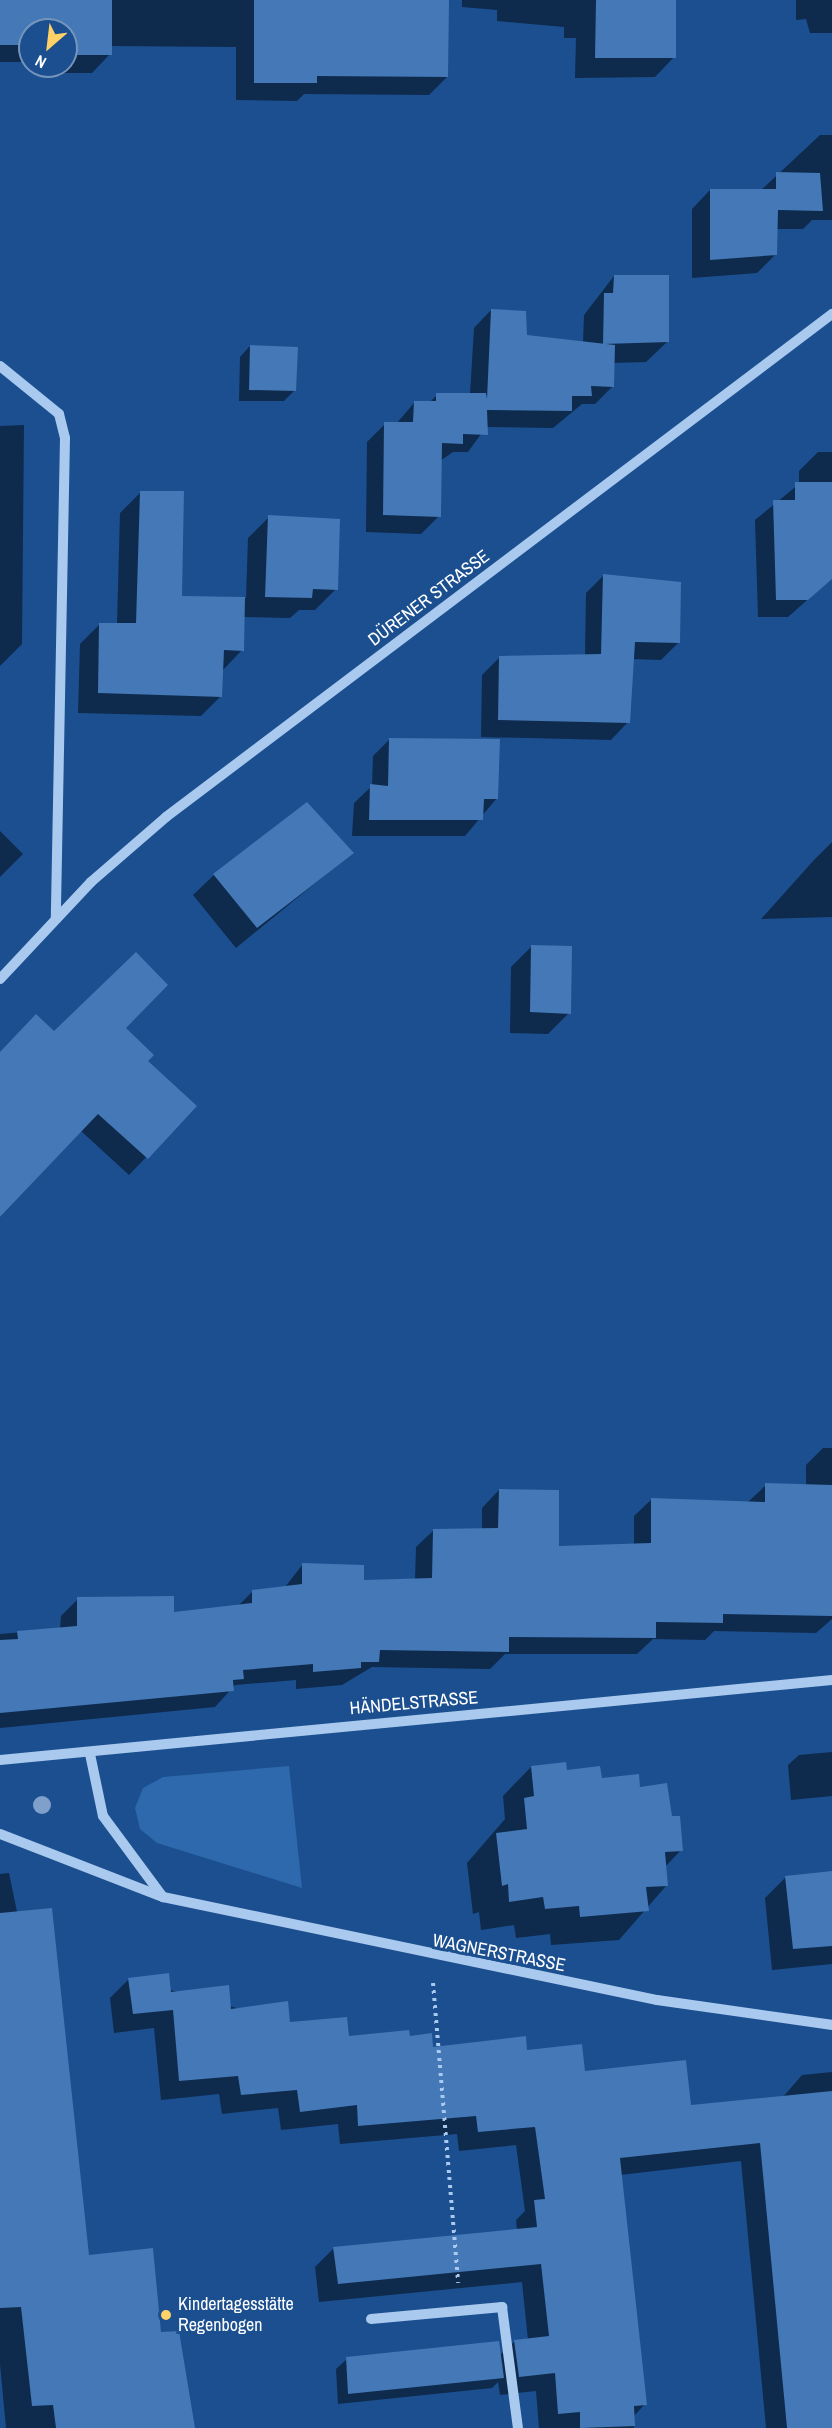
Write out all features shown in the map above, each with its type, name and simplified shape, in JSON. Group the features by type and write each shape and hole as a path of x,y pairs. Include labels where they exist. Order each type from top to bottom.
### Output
{"street":[{"name":"DÜRENER STRASSE","path":"0,979 56,919 166,817 832,314"},
{"path":"0,366 59,414 65,438 56,919"},
{"name":"HÄNDELSTRASSE","path":"0,1760 90,1754 262,1733 832,1680"},
{"path":"90,1754 103,1816 163,1897"},
{"name":"WAGNERSTRASSE","path":"0,1834 163,1897 430,1957 657,2001 832,2025"},
{"path":"371,2319 502,2307 518,2428"}],"path":[{"path":"430,1957 461,2311"}],"shaded area":[{"path":"289,1766 302,1888 157,1843 140,1829 135,1808 143,1788 163,1777"}],"building":[{"path":"0,0 112,0 112,55 78,55 78,18 18,18 18,45 0,45"},
{"path":"254,0 449,0 448,77 317,76 317,83 254,83"},
{"path":"596,0 676,0 676,58 595,58"},
{"path":"776,172 820,173 823,211 778,210 777,255 710,260 710,189 776,189"},
{"path":"614,275 669,275 669,342 603,344 604,293 613,293"},
{"path":"491,309 526,311 527,335 615,345 614,387 591,386 592,396 572,396 572,411 487,410 488,435 463,434 463,444 442,443 441,517 383,515 384,422 413,422 414,401 436,401 436,393 486,393 487,399"},
{"path":"250,345 298,347 296,391 249,390"},
{"path":"795,482 832,482 832,579 808,600 776,600 773,500 795,500"},
{"path":"140,491 184,491 182,596 245,597 244,651 224,650 222,697 98,693 99,623 136,623"},
{"path":"268,515 340,519 338,590 313,589 312,598 265,597"},
{"path":"603,574 681,582 680,643 635,642 630,723 498,720 499,656 601,654"},
{"path":"389,738 500,739 498,799 484,799 483,820 369,820 370,784 388,786"},
{"path":"307,802 354,853 257,928 213,874"},
{"path":"531,945 572,946 571,1014 530,1012"},
{"path":"136,952 168,985 126,1028 154,1055 148,1061 197,1106 148,1159 98,1114 0,1217 0,1052 36,1014 54,1031"},
{"path":"765,1483 832,1485 832,1616 723,1614 723,1623 656,1622 656,1638 509,1637 509,1652 380,1650 379,1662 361,1662 361,1668 313,1672 313,1664 243,1670 244,1679 233,1680 234,1691 0,1713 0,1640 18,1639 17,1631 77,1626 77,1597 174,1596 174,1612 252,1603 252,1590 302,1584 302,1563 364,1565 364,1580 432,1578 433,1529 498,1528 499,1489 559,1490 559,1546 651,1543 651,1498 765,1502"},
{"path":"566,1762 567,1770 600,1766 602,1778 639,1774 640,1787 667,1783 672,1816 680,1816 683,1851 665,1852 668,1886 646,1887 649,1911 580,1917 579,1906 545,1909 543,1897 509,1902 508,1884 502,1886 496,1833 527,1829 524,1798 534,1796 531,1766"},
{"path":"832,1871 832,1946 793,1949 785,1876"},
{"path":"52,1908 89,2255 153,2248 161,2332 179,2331 195,2428 56,2428 53,2405 32,2406 21,2307 0,2308 0,1913"},
{"path":"169,1973 171,1992 229,1985 231,2009 288,2001 290,2022 347,2017 349,2036 409,2030 410,2036 432,2033 433,2047 526,2036 527,2050 582,2044 585,2071 686,2060 691,2105 832,2091 832,2428 787,2428 760,2143 620,2158 647,2405 634,2406 635,2426 580,2428 580,2412 558,2414 555,2373 519,2377 514,2340 549,2336 541,2264 338,2284 333,2247 537,2227 534,2200 545,2199 535,2127 478,2132 476,2116 358,2126 357,2105 300,2112 297,2090 241,2095 238,2076 179,2081 173,2010 133,2014 128,1978"},
{"path":"499,2341 504,2378 348,2394 346,2357"}],"place":[{"name":"Kindertagesstätte Regenbogen","path":"166,2315"}]}
